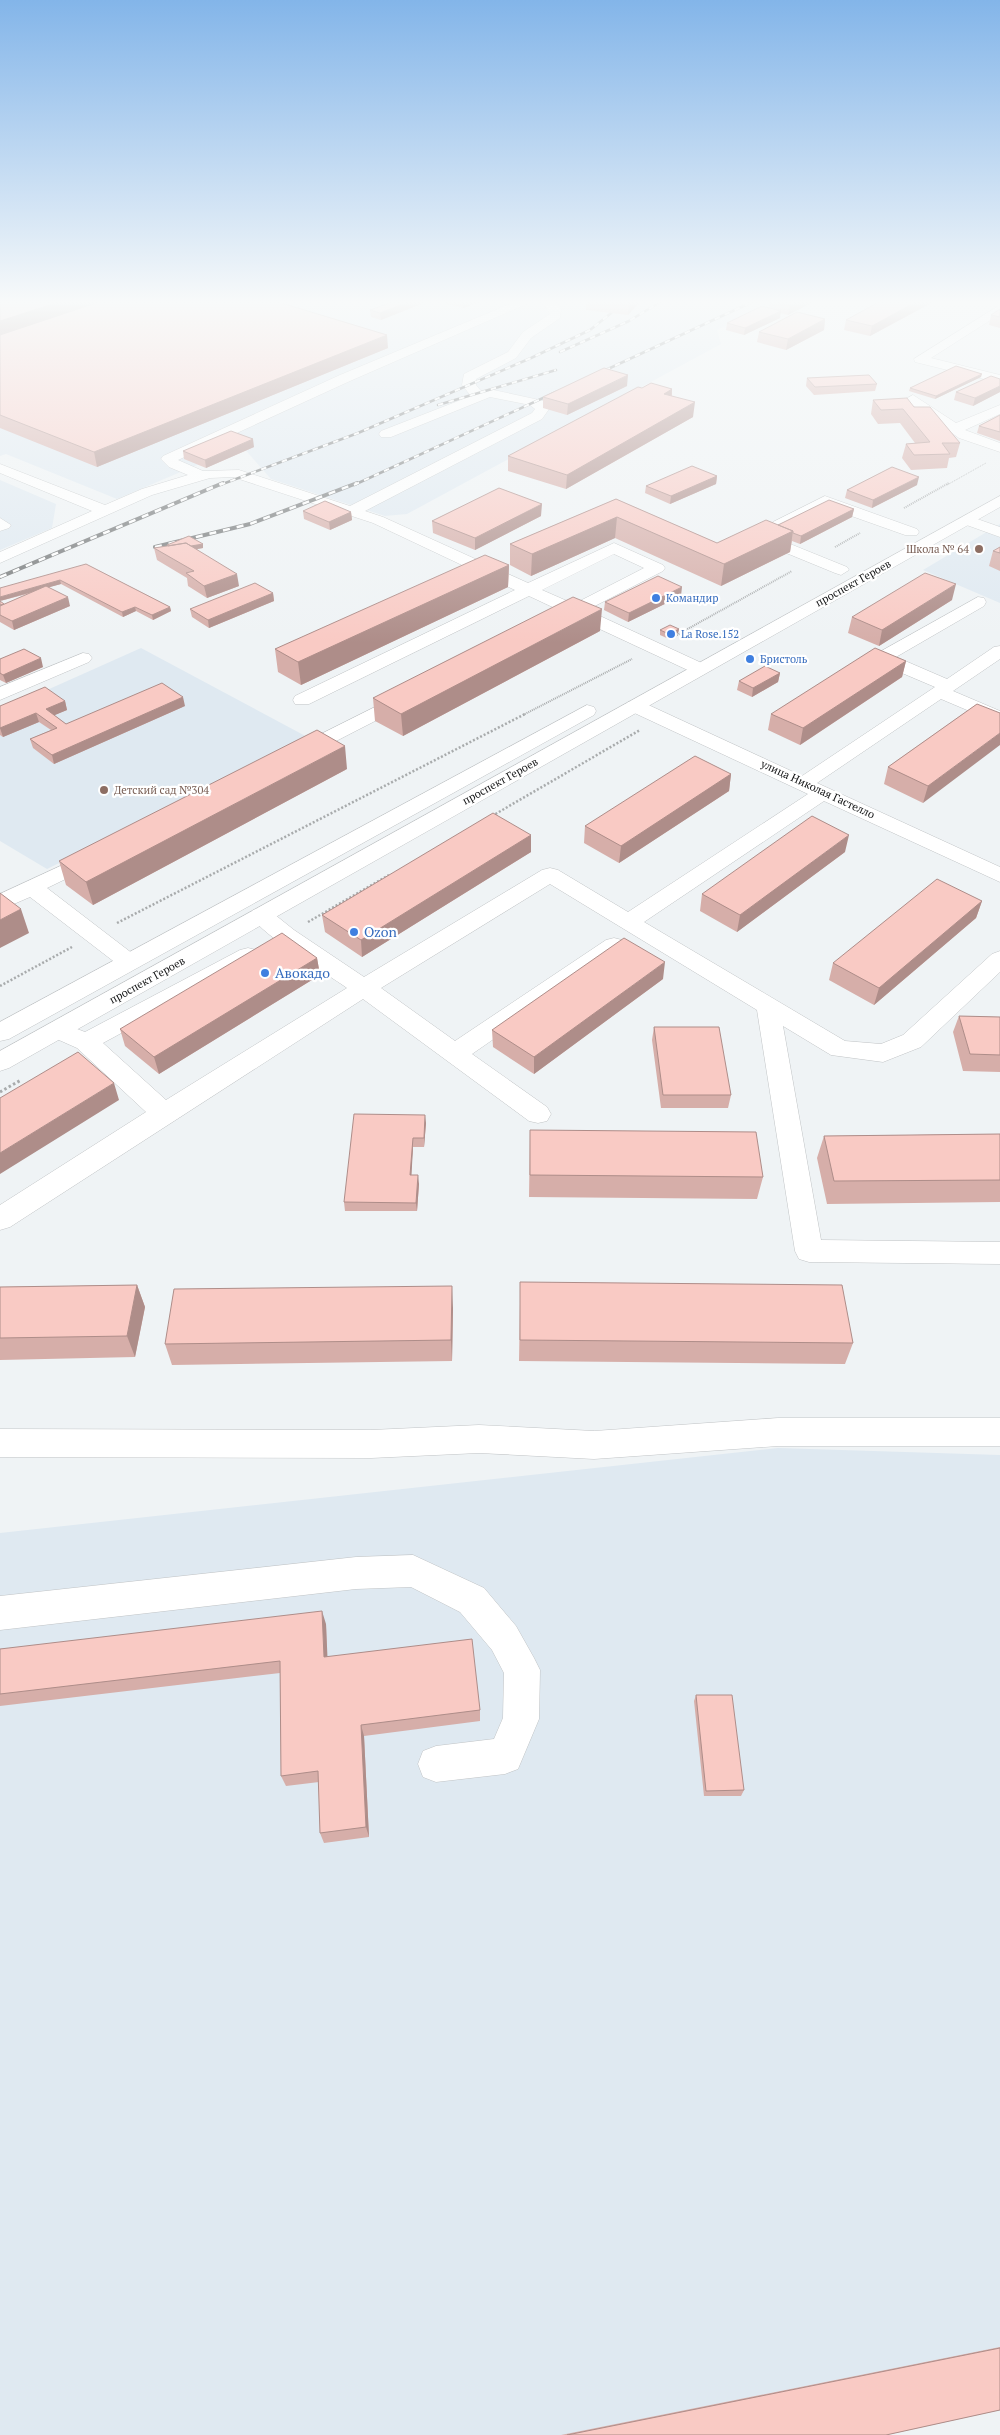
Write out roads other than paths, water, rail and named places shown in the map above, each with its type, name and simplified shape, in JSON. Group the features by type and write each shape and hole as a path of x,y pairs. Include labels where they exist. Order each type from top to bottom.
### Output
{"main road":[{"path":"202,476 174,464 168,459 263,416"},
{"path":"386,434 430,416"},
{"path":"352,511 537,416"},
{"path":"936,416 964,435 1000,448"},
{"path":"955,429 984,416"},
{"path":"0,468 105,511"},
{"path":"0,558 147,492 202,476 234,473 378,520 700,669"},
{"name":"проспект Героев","path":"742,624 1000,483"},
{"path":"740,544 825,501 911,532"},
{"name":"проспект Героев","path":"633,696 700,669 1000,501"},
{"path":"966,520 1000,532"},
{"path":"758,536 841,570"},
{"path":"302,700 528,588 614,548 657,568 539,628"},
{"path":"978,602 882,658 1000,718"},
{"name":"проспект Героев","path":"0,1062 261,915 633,696 680,659 702,646"},
{"path":"804,783 1000,651"},
{"path":"0,694 83,658"},
{"path":"278,763 426,687"},
{"name":"улица Николая Гастелло","path":"633,696 661,718 1000,875"},
{"name":"проспект Героев","path":"0,1032 606,700"},
{"path":"454,1054 633,925 824,792"},
{"path":"0,903 111,847"},
{"path":"0,1219 164,1113 550,875 840,1049 883,1053 912,1041 1000,959"},
{"path":"32,887 129,962"},
{"path":"261,915 286,935 364,988 538,1114"},
{"path":"86,1042 286,935"},
{"path":"768,1006 809,1251 1000,1252"},
{"path":"58,1030 86,1042 164,1113"},
{"path":"0,1443 371,1444 479,1438 594,1445 778,1432 1000,1432"},
{"path":"0,1613 356,1573 413,1571 472,1600 504,1638 522,1670 521,1719 505,1756 436,1764"}],"railway":[{"path":"220,485 358,433 398,416"},
{"path":"354,485 505,416"},
{"path":"0,577 223,483"},
{"path":"155,547 250,524 357,483"}],"place":[{"name":"Школа № 64","path":"979,549"},
{"name":"Командир","path":"656,598"},
{"name":"La Rose.152","path":"671,634"},
{"name":"Бристоль","path":"750,659"},
{"name":"Детский сад №304","path":"104,790"},
{"name":"Ozon","path":"354,932"},
{"name":"Авокадо","path":"265,973"}]}
